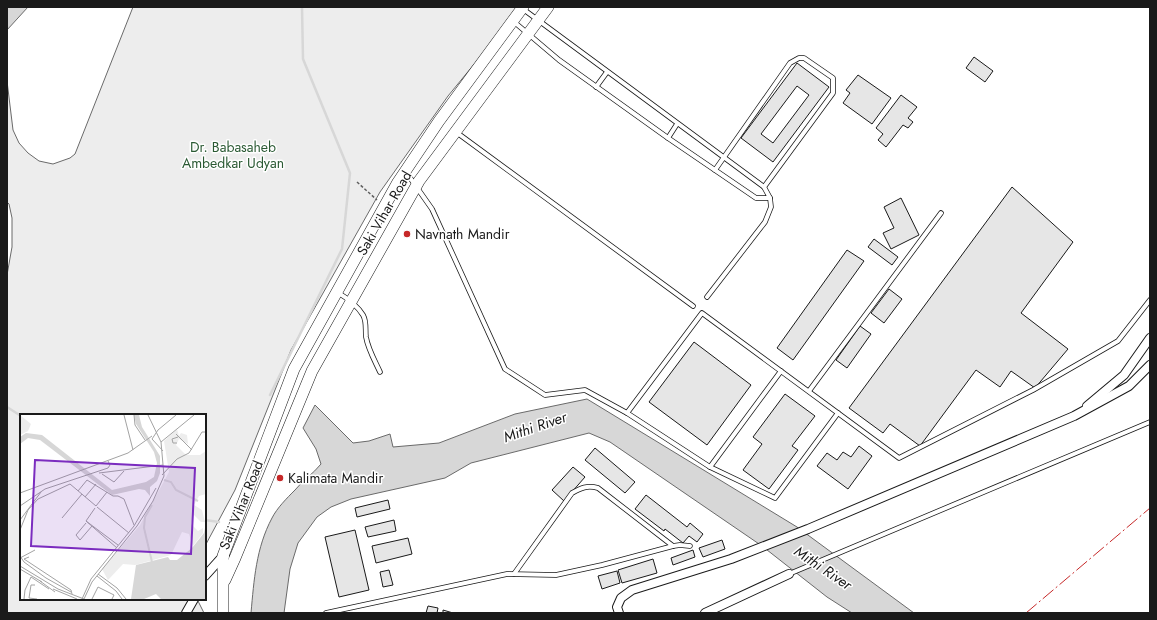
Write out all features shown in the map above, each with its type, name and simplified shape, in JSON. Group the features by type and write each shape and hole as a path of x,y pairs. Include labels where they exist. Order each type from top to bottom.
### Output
{"main road":[{"name":"Saki Vihar Road","path":"224,580 235,558 312,371 416,186 548,7"},
{"name":"Saki Vihar Road","path":"224,580 223,556 294,369 406,171 439,120 523,8"},
{"path":"311,339 325,347"},
{"path":"280,406 295,413"},
{"path":"224,580 224,613"}],"street":[{"path":"1074,416 1124,375 1150,338"},
{"path":"618,610 621,598 632,590 731,559 808,529 1074,416 1129,386 1150,365"},
{"path":"206,575 223,556 235,558"},
{"path":"705,613 789,574"},
{"path":"186,613 193,600"}],"lane":[{"path":"523,8 537,21 764,187 770,198 771,207 765,222 707,297"},
{"path":"513,21 559,60 668,138 756,198 770,198"},
{"path":"715,170 722,157 790,63 799,58 804,58 833,78 833,93 764,187"},
{"path":"596,87 607,72"},
{"path":"668,138 678,124"},
{"path":"455,132 693,306"},
{"path":"406,171 432,209 505,369 545,394 585,390 627,413 710,466 775,498 838,413"},
{"path":"809,391 941,213"},
{"path":"337,292 351,301 364,316 369,348 380,372"},
{"path":"627,413 702,313 899,458 1034,390 1118,342 1150,300"},
{"path":"710,466 781,371"},
{"path":"789,574 1150,422"},
{"path":"514,574 572,494 582,487 591,486 598,488 673,546"},
{"path":"326,613 507,574 556,574 602,565 673,546 690,546"}],"path":[{"path":"358,182 386,205"}],"shaded area":[{"name":"Dr. Babasaheb Ambedkar Udyan","path":"133,7 521,7 448,96 380,192 291,350 235,490 206,544 206,414 20,414 20,600 198,600 204,613 7,613 7,275 12,247 12,218 9,204 7,202 7,81 13,130 19,143 28,153 39,161 53,164 70,158 75,154"}],"water":[{"path":"7,7 28,7 7,30"},
{"name":"Mithi River","path":"587,399 797,527 914,613 852,613 827,597 762,546 610,442 589,433 471,463 445,478 351,499 331,507 317,517 298,543 290,569 284,613 251,613 253,588 259,553 262,541 274,514 298,486 321,464 316,449 303,428 315,405 353,443 369,441 390,434 393,447 439,443 515,414"}],"building":[{"path":"974,57 993,71 985,82 966,68"},
{"path":"797,63 829,87 773,162 741,138","holes":["797,86 809,95 773,143 761,134"]},
{"path":"858,75 891,98 872,124 843,103 850,93 846,90"},
{"path":"901,95 917,107 908,118 913,122 908,128 903,125 886,147 878,140 883,134 876,128"},
{"path":"1012,187 1073,242 1021,313 1068,349 1035,388 1011,371 1000,387 976,370 920,446 890,424 883,433 849,408"},
{"path":"901,198 919,235 891,249 883,233 894,228 884,207"},
{"path":"874,239 898,257 892,265 868,247"},
{"path":"847,250 864,261 793,360 777,348"},
{"path":"889,289 902,299 884,323 871,313"},
{"path":"860,326 871,334 847,368 836,360"},
{"path":"694,342 751,385 707,445 649,402"},
{"path":"785,394 815,416 792,446 798,450 769,489 743,470 762,444 753,437"},
{"path":"859,446 872,456 848,489 817,466 827,453 837,460 843,452 851,457"},
{"path":"595,448 635,482 625,493 585,460"},
{"path":"573,467 585,477 564,501 552,490"},
{"path":"646,495 687,527 690,523 703,534 697,542 689,536 683,543 635,509"},
{"path":"388,500 390,509 357,517 355,508"},
{"path":"394,520 396,531 368,537 365,527"},
{"path":"355,530 369,590 339,597 325,537"},
{"path":"408,538 412,554 376,563 372,546"},
{"path":"722,540 725,549 703,557 699,548"},
{"path":"693,550 695,557 673,565 671,558"},
{"path":"653,559 657,573 622,583 618,570"},
{"path":"389,570 393,585 383,587 380,572"},
{"path":"617,571 620,583 602,589 598,576"},
{"path":"428,606 438,608 437,613 426,613"},
{"path":"443,610 453,613 443,613"}],"waterway":[{"path":"270,395 342,249 350,173 303,59 302,7"},
{"path":"7,407 20,415"},
{"path":"206,520 219,522"}],"power":[{"path":"1026,613 1150,508"}],"place":[{"name":"Navnath Mandir","path":"407,234"},
{"name":"Kalimata Mandir","path":"280,478"}]}
